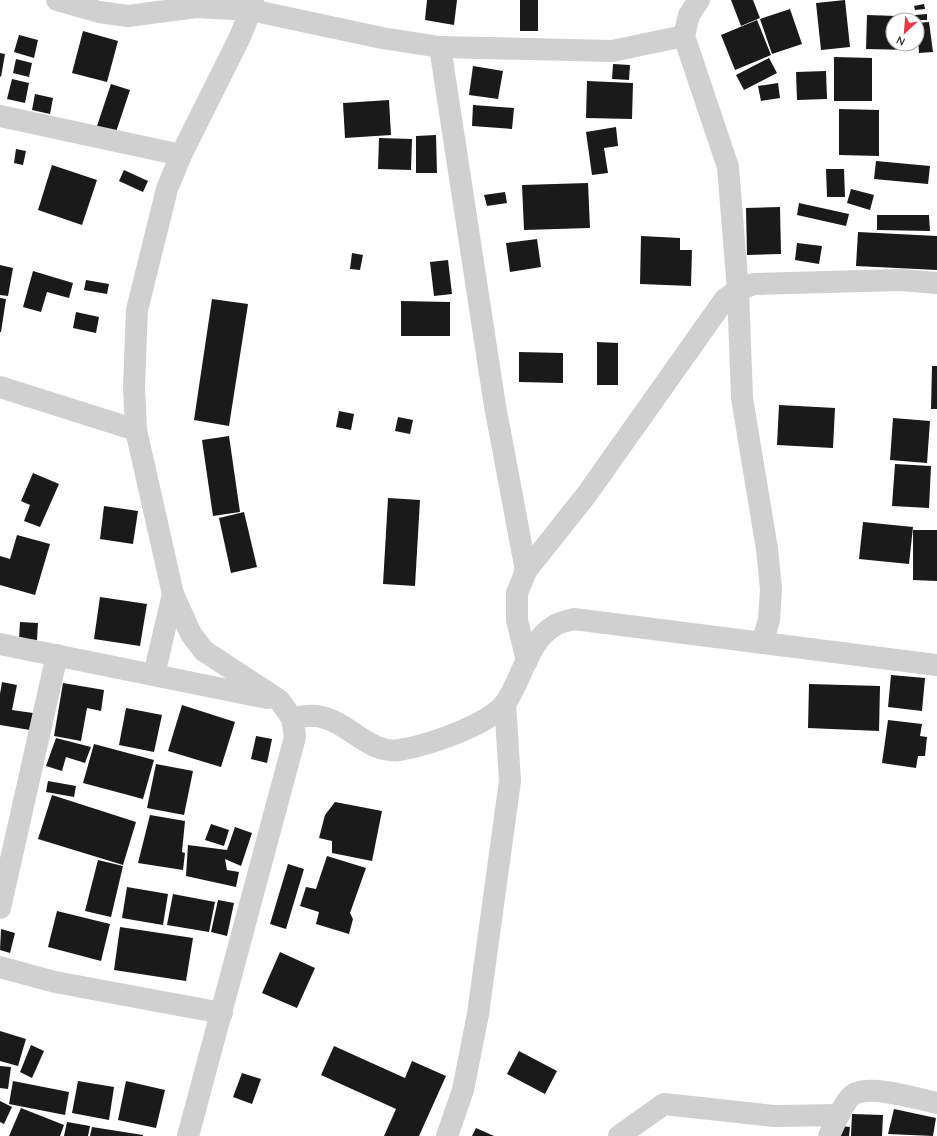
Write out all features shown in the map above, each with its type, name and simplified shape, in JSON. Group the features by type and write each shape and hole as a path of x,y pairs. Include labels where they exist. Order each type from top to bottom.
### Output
{"street":[{"path":"57,0 98,12 128,16 196,7 252,5 382,38 440,47 612,51 684,36"},
{"path":"699,0 689,15 684,36 728,167 738,290 742,398 767,549 771,589 769,620 762,643"},
{"path":"188,1136 295,737 292,718 279,700 204,651 191,634 173,594 136,430 134,386 137,310 167,189 181,155 239,39 252,5"},
{"path":"440,47 495,406 526,571"},
{"path":"0,116 181,155"},
{"path":"527,660 517,620 517,593 526,571 587,494 725,299 738,290 754,284 900,280 937,283"},
{"path":"0,387 136,430"},
{"path":"154,675 173,594"},
{"path":"292,718 314,715 329,719 350,730 374,746 398,750 446,739 486,719 505,704 538,640 554,626 574,619 937,665"},
{"path":"0,644 279,700"},
{"path":"0,908 57,655"},
{"path":"447,1136 463,1090 478,1014 508,797 510,781 505,704"},
{"path":"0,967 55,982 222,1013"},
{"path":"829,1136 839,1115 854,1094 870,1090 937,1103"},
{"path":"619,1136 664,1104 774,1116 839,1115"}],"building":[{"path":"427,0 457,0 454,25 425,20"},
{"path":"520,0 538,0 538,31 520,31"},
{"path":"731,0 753,0 760,18 741,26"},
{"path":"845,0 850,47 821,50 816,3"},
{"path":"924,4 925,9 915,10 914,6"},
{"path":"790,9 802,44 772,54 760,19"},
{"path":"925,14 927,14 927,20 925,20"},
{"path":"867,15 885,16 885,49 866,49"},
{"path":"757,20 771,55 735,70 721,35"},
{"path":"925,22 929,22 933,52 919,53 925,52"},
{"path":"83,31 118,41 107,82 72,73"},
{"path":"19,35 38,40 34,58 14,52"},
{"path":"0,53 5,54 1,77 0,76"},
{"path":"834,57 872,58 872,101 834,101"},
{"path":"769,58 777,73 744,90 736,75"},
{"path":"16,59 32,63 29,77 13,73"},
{"path":"613,64 630,65 629,80 612,79"},
{"path":"473,66 503,71 498,99 469,95"},
{"path":"826,71 827,99 797,100 796,72"},
{"path":"12,79 29,83 25,103 7,99"},
{"path":"587,81 633,83 632,119 586,118"},
{"path":"778,83 780,98 761,101 758,86"},
{"path":"111,84 130,90 115,135 96,129"},
{"path":"35,94 53,98 50,114 32,110"},
{"path":"389,100 391,135 345,138 343,103"},
{"path":"473,105 514,108 512,129 472,126"},
{"path":"839,109 879,110 879,156 839,155"},
{"path":"616,127 618,146 604,148 608,173 592,175 586,132"},
{"path":"436,135 437,173 416,173 416,136"},
{"path":"379,138 412,139 411,170 378,169"},
{"path":"16,149 26,151 23,165 14,163"},
{"path":"876,161 930,166 928,184 874,179"},
{"path":"52,165 97,180 82,225 38,210"},
{"path":"826,169 844,169 845,197 827,197"},
{"path":"124,170 148,181 143,192 119,181"},
{"path":"588,183 590,228 524,230 522,185"},
{"path":"851,189 874,195 870,210 847,203"},
{"path":"505,192 507,203 487,206 484,195"},
{"path":"799,203 849,214 846,226 797,215"},
{"path":"780,207 781,254 747,255 746,208"},
{"path":"877,215 929,215 930,231 877,230"},
{"path":"858,232 937,236 937,270 856,266"},
{"path":"641,236 680,238 680,250 692,250 691,286 640,284"},
{"path":"537,239 541,267 510,272 506,243"},
{"path":"797,243 822,246 819,264 795,260"},
{"path":"352,253 363,255 360,270 350,269"},
{"path":"448,260 452,294 434,296 430,262"},
{"path":"0,265 13,268 8,296 0,295"},
{"path":"33,271 73,283 69,298 47,292 41,312 23,307"},
{"path":"86,280 109,284 107,294 84,290"},
{"path":"0,298 6,299 1,332 0,332"},
{"path":"212,299 248,304 229,426 194,420"},
{"path":"401,301 450,302 450,336 401,336"},
{"path":"76,312 99,317 96,333 73,328"},
{"path":"597,342 618,343 618,385 597,385"},
{"path":"519,352 563,353 563,383 519,382"},
{"path":"932,366 937,366 937,409 931,409"},
{"path":"779,405 835,408 833,448 777,445"},
{"path":"339,411 354,414 351,430 336,427"},
{"path":"398,417 413,420 410,434 395,431"},
{"path":"893,418 930,421 927,463 890,460"},
{"path":"229,436 240,512 213,516 202,440"},
{"path":"895,464 931,466 929,508 892,506"},
{"path":"33,473 59,484 40,527 24,521 30,505 21,501"},
{"path":"388,498 420,500 415,586 383,584"},
{"path":"104,506 138,511 133,544 100,539"},
{"path":"244,512 257,567 231,573 219,518"},
{"path":"863,522 913,527 909,564 859,559"},
{"path":"913,530 937,530 937,581 913,580"},
{"path":"17,535 50,544 35,595 0,585 0,556 10,559"},
{"path":"100,597 147,604 140,646 94,639"},
{"path":"20,622 38,623 37,640 19,639"},
{"path":"891,675 925,678 922,711 888,707"},
{"path":"2,682 17,685 12,710 33,713 30,730 0,725 0,694"},
{"path":"63,683 104,690 101,711 87,708 81,741 54,736"},
{"path":"809,684 880,686 879,731 808,728"},
{"path":"182,705 235,722 221,767 168,751"},
{"path":"126,708 162,715 154,752 119,745"},
{"path":"888,720 922,724 920,736 927,737 925,756 918,756 916,768 882,763"},
{"path":"256,736 272,739 267,763 251,759"},
{"path":"56,738 91,747 85,763 66,757 62,771 46,766"},
{"path":"94,744 154,760 143,799 83,783"},
{"path":"156,764 193,771 184,815 147,808"},
{"path":"48,781 76,786 74,797 46,792"},
{"path":"52,795 136,822 123,865 38,839"},
{"path":"335,802 382,811 372,861 332,853 332,841 319,838 325,815"},
{"path":"150,815 185,821 182,852 185,853 183,870 138,863"},
{"path":"211,824 229,830 224,846 205,840"},
{"path":"235,827 252,833 241,866 225,859 227,870 239,872 236,887 186,876 188,845 227,850"},
{"path":"327,856 366,868 350,913 353,919 349,934 316,924 319,912 300,906 306,887 316,889"},
{"path":"98,860 123,866 111,917 85,911"},
{"path":"288,864 304,869 286,929 270,924"},
{"path":"127,887 168,894 163,925 122,918"},
{"path":"173,894 215,902 209,932 167,925"},
{"path":"218,900 234,903 227,936 211,932"},
{"path":"57,911 110,924 101,961 48,947"},
{"path":"120,927 193,938 186,981 114,970"},
{"path":"1,929 15,933 10,953 0,950"},
{"path":"280,952 315,968 297,1008 262,993"},
{"path":"0,1031 26,1039 18,1066 0,1061"},
{"path":"31,1045 44,1051 32,1078 20,1072"},
{"path":"334,1046 405,1078 412,1061 446,1076 419,1136 384,1136 396,1109 321,1075"},
{"path":"519,1051 557,1071 545,1094 507,1074"},
{"path":"0,1066 11,1067 8,1089 0,1088"},
{"path":"242,1073 261,1079 252,1104 233,1097"},
{"path":"13,1081 69,1092 65,1115 9,1104"},
{"path":"78,1081 114,1087 109,1120 72,1113"},
{"path":"126,1081 165,1090 156,1128 118,1120"},
{"path":"0,1101 12,1107 4,1124 0,1122"},
{"path":"21,1108 64,1125 60,1136 9,1136"},
{"path":"894,1109 936,1118 933,1136 888,1134"},
{"path":"852,1114 883,1115 882,1136 851,1136"},
{"path":"67,1122 90,1126 88,1136 64,1136"},
{"path":"840,1126 850,1127 849,1136 839,1136"},
{"path":"92,1127 143,1135 143,1136 90,1136"},
{"path":"476,1128 494,1136 472,1136"}]}
